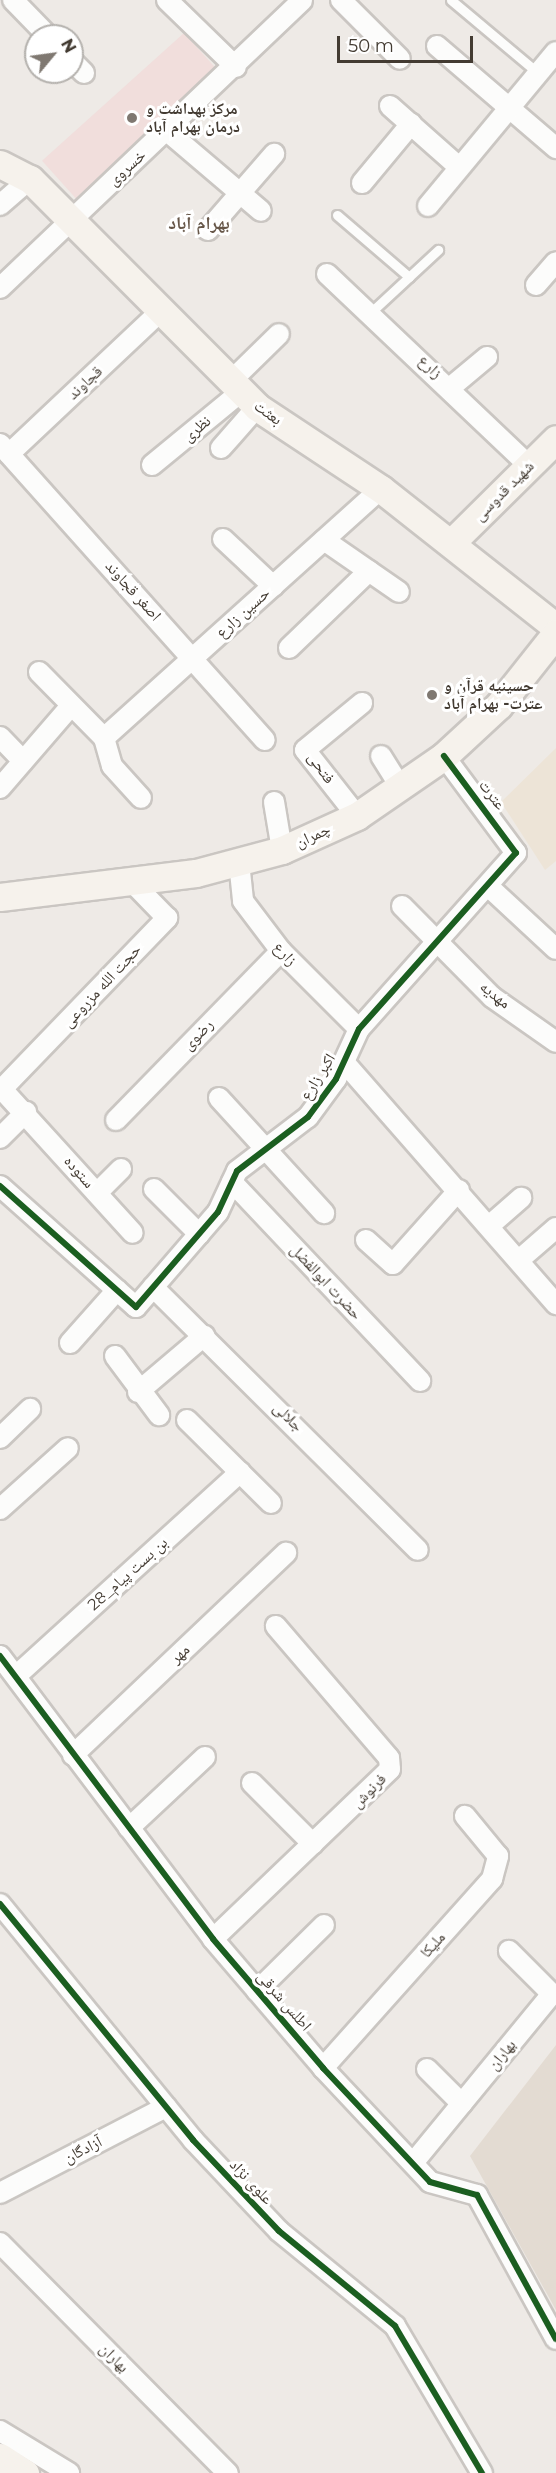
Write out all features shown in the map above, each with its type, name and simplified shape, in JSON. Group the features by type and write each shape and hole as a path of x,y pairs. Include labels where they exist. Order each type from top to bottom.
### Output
{"street":[{"path":"13,0 36,24"},
{"path":"167,0 236,67"},
{"name":"خسروی","path":"0,288 70,219 236,67 302,0"},
{"path":"342,0 400,59"},
{"path":"437,46 556,148"},
{"path":"428,206 507,106 556,52"},
{"path":"390,106 459,167"},
{"path":"362,183 411,124"},
{"path":"167,131 261,211"},
{"path":"208,230 274,154"},
{"path":"0,205 12,171"},
{"name":"بعثت","path":"12,171 70,219 243,393 381,489 554,622"},
{"path":"536,285 556,262"},
{"name":"زارع","path":"327,274 452,387 529,466"},
{"name":"قجاوند","path":"4,449 161,311"},
{"path":"221,448 243,393 279,334"},
{"path":"452,387 487,357"},
{"name":"نظری","path":"152,465 243,393"},
{"name":"شهید قدوسی","path":"452,542 556,439"},
{"name":"اصغر قجاوند","path":"4,449 193,657 265,740"},
{"name":"حسین زارع","path":"104,738 381,489"},
{"path":"223,539 273,586"},
{"path":"324,540 399,592"},
{"path":"289,648 369,571"},
{"name":"چمران","path":"0,897 133,883 239,862 282,850 357,816 402,789 444,756 499,705 554,622"},
{"path":"39,672 70,707 104,738 112,766 141,798"},
{"name":"فتحی","path":"357,816 305,750 362,703"},
{"path":"0,788 70,707"},
{"path":"0,737 23,761"},
{"path":"381,756 402,789"},
{"name":"عترت","path":"444,756 516,853"},
{"path":"274,802 282,850"},
{"name":"اکبر زارع","path":"117,1290 136,1307 199,1234 232,1182 266,1149 308,1117 344,1062 359,1029 489,887 516,853"},
{"name":"زارع","path":"239,862 243,901 280,951 359,1029"},
{"name":"حجت الله مزروعی","path":"1,1088 167,918 133,883"},
{"path":"489,887 556,949"},
{"name":"مهدیه","path":"402,906 492,997 556,1042"},
{"name":"رضوی","path":"116,1120 280,951"},
{"name":"اکبر زارع","path":"344,1062 459,1190 556,1304"},
{"name":"ستوده","path":"1,1088 26,1112 133,1233"},
{"path":"219,1098 324,1213"},
{"path":"0,1138 26,1112"},
{"path":"97,1192 121,1169"},
{"name":"حضرت ابوالفضل","path":"232,1182 420,1381"},
{"path":"0,1186 117,1290 70,1343"},
{"path":"154,1189 199,1234"},
{"path":"366,1240 393,1264 459,1190"},
{"path":"489,1226 521,1198"},
{"path":"519,1260 556,1228"},
{"name":"جلالی","path":"153,1287 418,1550"},
{"path":"138,1392 204,1336"},
{"path":"115,1356 138,1392 159,1415"},
{"path":"0,1438 30,1409"},
{"path":"187,1420 271,1503"},
{"path":"0,1509 68,1448"},
{"name":"بن بست پیام_28","path":"16,1676 240,1472"},
{"name":"مهر","path":"73,1755 286,1553"},
{"name":"فرنوش","path":"213,1939 386,1778 389,1758 276,1626"},
{"name":"اطلس شرقی","path":"0,1656 213,1939 323,2068 430,2182 477,2195 556,2339"},
{"path":"129,1828 205,1757"},
{"path":"252,1783 313,1844"},
{"name":"ملیکا","path":"323,2068 492,1879 498,1856 465,1816"},
{"name":"علوی نژاد","path":"0,1904 166,2107 279,2231 395,2326 482,2473"},
{"path":"257,1991 324,1925"},
{"name":"بهاران","path":"413,2163 552,1994 509,1951"},
{"path":"427,2069 462,2104"},
{"name":"آزادگان","path":"0,2193 166,2107"},
{"name":"بهاران","path":"0,2242 228,2473"},
{"path":"0,2431 69,2473"},
{"path":"0,2457 26,2473"}],"lane":[{"path":"451,0 538,73"},
{"path":"337,215 409,277"},
{"path":"370,313 438,250"}],"shaded area":[{"name":"مرکز بهداشت و درمان بهرام آباد","path":"184,33 221,74 79,202 42,161"},
{"path":"556,748 556,861 545,870 501,802"},
{"path":"556,2045 556,2310 470,2156"}],"cycle path":[{"path":"0,1186 136,1307 218,1212 237,1171 308,1117 336,1079 359,1029 516,853 444,756"},
{"path":"0,1656 213,1939 323,2068 430,2182 477,2195 556,2339"},
{"path":"0,1904 193,2140 279,2231 395,2326 482,2473"}],"place":[{"name":"مرکز بهداشت و درمان بهرام آباد","path":"132,118"},
{"name":"حسینیه قرآن و عترت- بهرام آباد","path":"432,695"}],"district":[{"name":"بهرام آباد","path":"199,223"}]}
